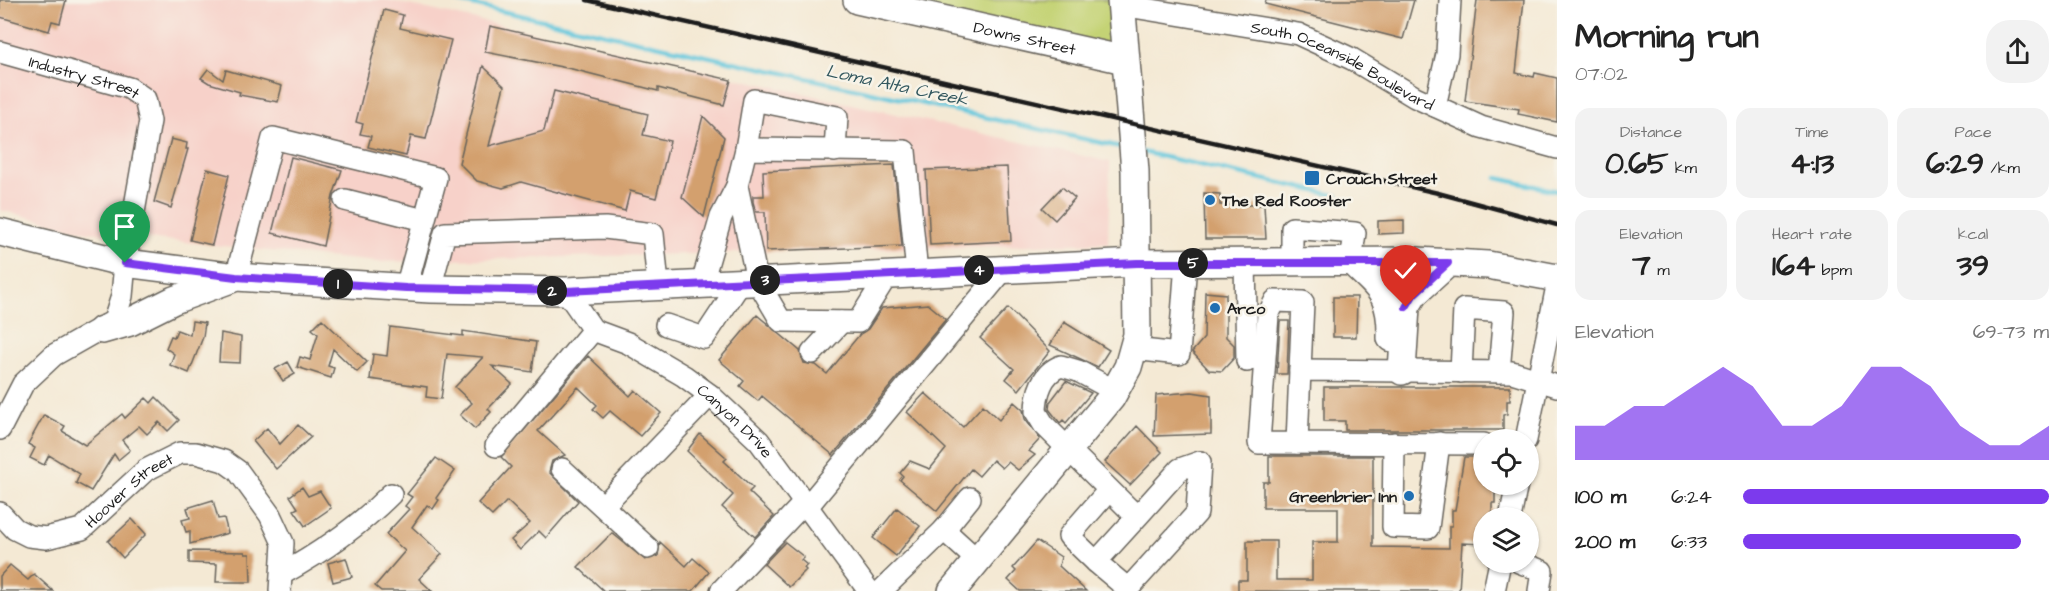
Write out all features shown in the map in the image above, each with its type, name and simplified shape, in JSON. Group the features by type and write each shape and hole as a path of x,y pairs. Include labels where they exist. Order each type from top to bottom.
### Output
{"main road":[{"name":"Downs Street","path":"857,0 1125,60"},
{"path":"966,580 1115,391 1128,367 1137,335 1135,171 1121,2"},
{"path":"0,232 125,263 236,277 418,289 566,291 1137,263 1351,261 1448,263 1488,265 1557,278"},
{"path":"1351,261 1383,292 1391,309 1396,371"},
{"path":"1396,371 1406,307 1414,294 1448,263"},
{"path":"102,330 130,322 174,300 236,277"}],"street":[{"path":"1435,106 1447,54 1450,0"},
{"name":"South Oceanside Boulevard","path":"1121,2 1298,34 1352,59 1435,106 1481,127 1557,148"},
{"name":"Industry Street","path":"0,52 129,88 145,99 150,121 125,263"},
{"path":"702,283 721,217 737,186 754,100 837,117 835,152"},
{"path":"236,277 273,138 436,178 424,220 418,289"},
{"path":"746,149 835,152 905,151 917,273"},
{"path":"737,186 749,281 781,321 858,322 888,274"},
{"path":"345,200 424,220"},
{"path":"418,289 445,233 605,228 653,234 658,285"},
{"path":"1245,262 1247,361"},
{"path":"0,429 23,384 54,355 102,330 114,321 122,296 125,263"},
{"path":"1133,349 1179,354 1186,263"},
{"path":"721,591 806,505 1004,269"},
{"path":"666,325 704,338 749,281"},
{"path":"1530,429 1547,383 1557,286"},
{"path":"496,446 593,330 566,291"},
{"path":"1297,443 1303,302 1275,301 1268,315 1259,443 1473,444"},
{"path":"1461,372 1464,309 1503,312 1499,372"},
{"path":"812,353 841,322"},
{"name":"Canyon Drive","path":"593,330 628,343 684,376 710,395 759,441 869,591"},
{"path":"1115,391 1065,366 1056,368 1047,376 1039,390 1037,416 1137,517"},
{"path":"1300,370 1512,372 1547,383"},
{"path":"603,506 710,395"},
{"path":"1394,443 1393,527 1428,528 1439,443"},
{"name":"Hoover Street","path":"1,517 15,529 29,536 46,538 82,529 146,470 180,453 196,453 224,461 237,471 270,515 283,543 281,582"},
{"path":"1096,562 1180,470 1200,462 1197,513 1128,589 1096,562 1069,536 1109,490"},
{"path":"562,469 648,548"},
{"path":"281,582 374,511 391,494"},
{"path":"881,591 944,530 970,498"},
{"path":"944,530 966,580"},
{"path":"1539,570 1542,571 1539,591"},
{"path":"1494,591 1498,573"}],"shaded area":[{"path":"0,0 387,0 1110,162 1108,243 376,262 88,232 0,210"}],"green space":[{"path":"857,0 1121,0 1125,60"}],"building":[{"path":"0,0 66,0 60,23 52,21 49,31 0,17"},
{"path":"1266,0 1414,0 1403,39 1265,4"},
{"path":"1477,0 1524,0 1516,73 1534,77 1535,73 1557,78 1557,122 1518,114 1519,109 1465,101"},
{"path":"384,10 403,15 400,28 451,40 426,139 411,136 406,156 368,147 371,136 360,134 363,124 356,122"},
{"path":"490,26 731,80 724,105 658,88 658,91 572,69 485,52"},
{"path":"483,66 504,86 489,146 544,131 554,91 648,114 643,135 670,141 656,198 630,191 625,211 521,182 503,188 477,181 459,163"},
{"path":"208,69 223,80 226,70 282,86 278,102 239,95 240,92 209,83 201,78"},
{"path":"703,116 724,137 704,217 682,197"},
{"path":"171,139 187,143 186,149 188,149 171,208 154,202"},
{"path":"291,157 342,170 333,196 323,246 272,233"},
{"path":"894,165 902,246 766,251 765,212 756,212 753,202 753,196 764,196 763,171"},
{"path":"1007,167 1011,241 930,245 926,170"},
{"path":"207,169 229,175 212,245 190,240"},
{"path":"1062,187 1075,198 1055,220 1042,208"},
{"path":"1204,193 1220,194 1220,205 1264,205 1266,239 1205,239"},
{"path":"1404,220 1404,233 1378,234 1378,221"},
{"path":"1205,292 1226,294 1226,337 1234,345 1234,358 1222,371 1209,370 1192,352 1204,338"},
{"path":"1333,297 1357,297 1356,337 1333,337"},
{"path":"928,304 946,319 833,455 762,396 758,401 740,386 744,381 719,360 757,315 800,351 804,363 816,365 827,374 860,334 868,329 882,308"},
{"path":"1008,308 1050,351 1019,390 1006,379 1014,369 980,338"},
{"path":"322,319 367,362 357,372 333,349 328,366 334,368 331,378 297,367 300,357 310,360 318,334 312,329"},
{"path":"192,321 205,323 203,337 189,373 170,365 174,354 166,348 171,336 174,337 177,330 190,335"},
{"path":"1280,321 1289,321 1287,374 1277,374"},
{"path":"1064,322 1109,350 1098,367 1050,345"},
{"path":"390,327 463,336 463,331 536,342 532,372 492,366 512,384 488,409 491,412 475,429 460,415 472,403 455,387 483,357 447,354 441,399 426,397 427,387 370,379 373,354 387,356"},
{"path":"221,333 241,337 240,363 219,362"},
{"path":"588,356 630,396 635,390 661,413 640,436 610,411 603,418 593,409 597,405 578,387 538,431 565,455 552,461 549,472 578,501 546,538 539,531 520,550 511,540 530,523 507,501 492,516 478,503 511,467 501,457"},
{"path":"288,362 295,374 283,381 275,369"},
{"path":"1066,381 1091,393 1066,423 1063,420 1060,423 1049,409 1050,402"},
{"path":"1324,387 1510,387 1507,414 1503,415 1503,429 1345,430 1345,421 1324,421"},
{"path":"1192,392 1211,395 1211,434 1154,436 1156,395"},
{"path":"925,393 963,427 983,405 999,420 1014,402 1023,410 1025,419 1040,439 1029,451 1035,455 1018,470 1008,462 1002,468 993,460 979,476 971,469 937,511 900,480 903,476 900,473 910,461 930,469 946,449 907,412"},
{"path":"156,397 179,420 168,431 159,422 147,434 139,426 122,440 130,450 118,460 114,454 91,491 76,483 80,474 49,455 44,465 30,458 35,448 28,444 44,415 65,426 62,431 85,445 122,414 125,418 146,398 151,403"},
{"path":"298,425 311,437 276,469 253,441 267,428 280,444"},
{"path":"1137,426 1162,452 1130,485 1105,462"},
{"path":"700,434 727,458 724,461 753,488 749,492 774,516 755,537 722,507 733,495 687,451"},
{"path":"1269,456 1373,456 1373,547 1449,548 1449,526 1452,526 1452,510 1455,510 1464,457 1473,457 1473,495 1495,495 1495,503 1492,503 1492,507 1473,507 1473,544 1462,543 1459,591 1238,591 1238,580 1247,580 1247,541 1276,541 1276,580 1312,580 1312,542 1338,542 1338,508 1263,508 1263,482 1269,482"},
{"path":"436,458 455,471 436,498 439,500 433,509 427,505 412,527 442,554 419,579 432,591 381,591 375,586 405,551 386,534 409,509 405,506 412,497 407,494"},
{"path":"302,487 308,496 320,491 331,508 305,526 294,510 298,508 290,496"},
{"path":"213,500 218,519 224,518 228,533 190,544 190,531 186,532 182,520 190,518 187,508"},
{"path":"897,508 920,526 896,556 873,538"},
{"path":"132,519 146,534 123,558 108,541"},
{"path":"612,533 645,560 658,556 660,542 686,566 693,558 709,572 693,591 604,591 578,567"},
{"path":"1037,541 1061,557 1059,566 1086,591 1020,591 1008,580 1016,571 1013,568"},
{"path":"785,542 804,557 801,560 807,565 804,568 806,570 789,587 764,564"},
{"path":"189,551 250,554 251,582 216,582 217,564 189,563"},
{"path":"346,558 352,577 333,582 328,563"},
{"path":"10,565 28,580 34,574 53,591 0,591 0,576"}],"waterway":[{"name":"Loma Alta Creek","path":"451,0 1125,148"},
{"name":"Loma Alta Creek","path":"1142,152 1338,196"},
{"name":"Loma Alta Creek","path":"1497,178 1557,191"}],"railway":[{"path":"587,0 1438,193 1557,225"}],"place":[{"name":"Crouch Street","path":"1312,178"},
{"name":"The Red Rooster","path":"1210,200"},
{"name":"Arco","path":"1215,308"},
{"name":"Greenbrier Inn","path":"1409,496"}],"route":[{"path":"125,263 236,277 406,288 566,291 1137,263 1417,261 1448,263 1414,294 1406,307"}]}
